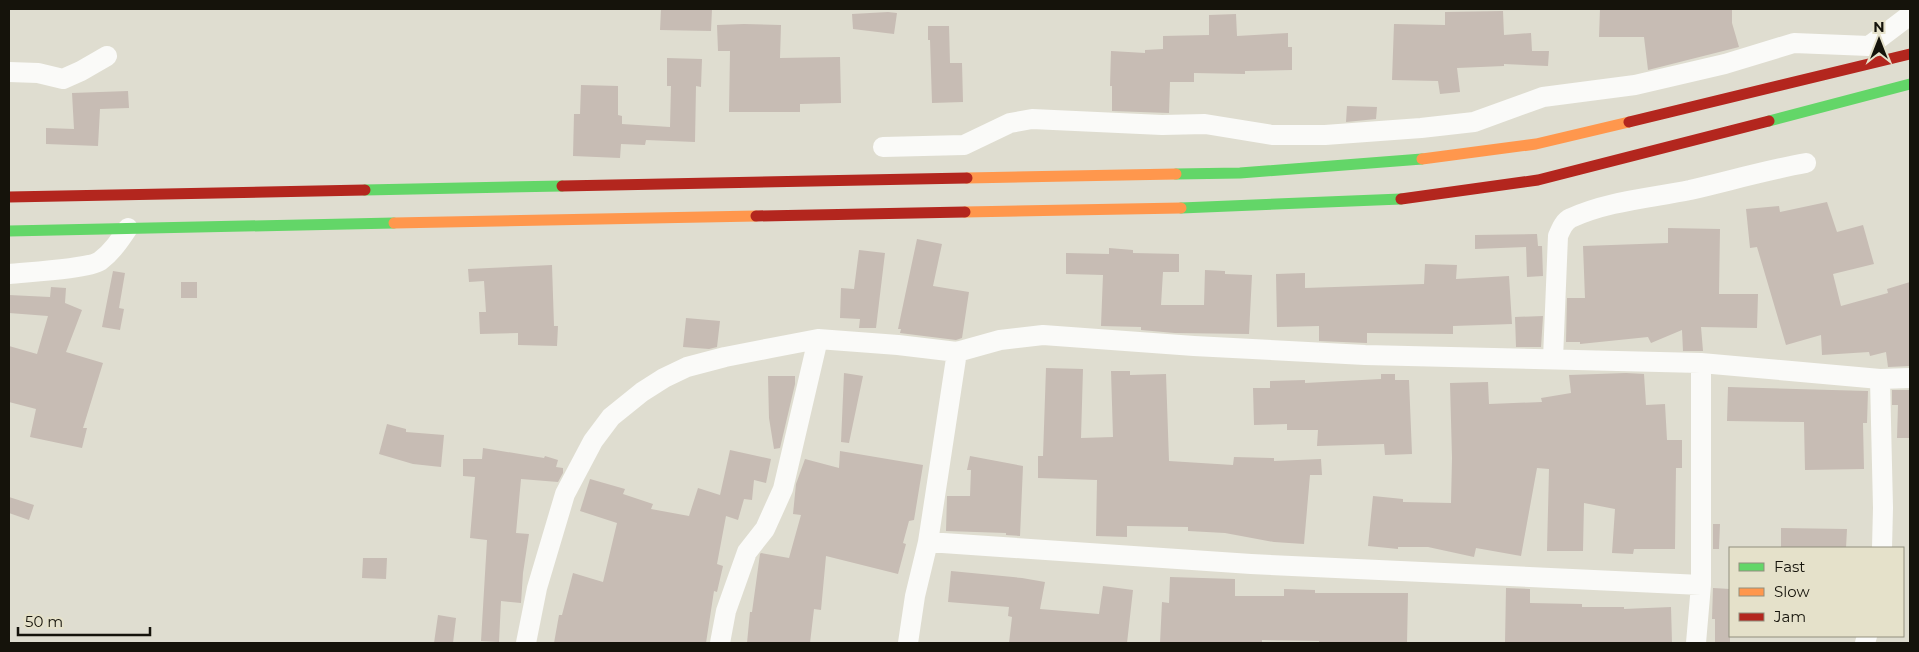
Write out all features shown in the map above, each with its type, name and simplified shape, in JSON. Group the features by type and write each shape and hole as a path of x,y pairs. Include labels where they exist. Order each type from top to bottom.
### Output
{"highway":[{"path":"9,197 1240,174 1421,159 1536,144 1906,51"},
{"path":"9,231 1221,207 1410,199 1538,180 1909,88"}],"street":[{"path":"883,147 964,145 1010,123 1032,119 1162,125 1205,124 1272,135 1421,128 1474,122 1543,97 1635,85 1725,64 1794,43 1869,46 1910,15"},
{"path":"1906,51 1909,88"},
{"path":"9,72 38,72 63,79 107,56"},
{"path":"1553,359 1558,236 1562,227 1569,219 1604,207 1692,189 1774,168 1806,163"},
{"path":"9,274 99,262 116,246 128,228"},
{"path":"526,643 537,588 565,494 593,441 611,417 642,392 664,378 687,367 725,357 818,339 898,345 956,352 1000,340 1043,335 1194,346 1346,354 1701,363 1880,379 1910,378"},
{"path":"720,643 726,610 747,552 765,529 783,489 818,339"},
{"path":"908,643 915,596 928,542 956,352"},
{"path":"1696,643 1700,585 1701,363"},
{"path":"1880,379 1884,508 1882,547"},
{"path":"928,542 1241,564 1700,585"}],"building":[{"path":"661,9 712,9 711,31 660,30"},
{"path":"1600,9 1732,9 1732,23 1739,47 1648,70 1644,37 1599,37"},
{"path":"1503,11 1504,35 1531,33 1532,51 1549,51 1548,66 1504,64 1504,66 1457,68 1460,92 1440,94 1438,81 1392,80 1394,24 1445,25 1445,12"},
{"path":"897,13 894,34 853,29 852,14"},
{"path":"1236,14 1237,36 1288,33 1288,47 1292,47 1292,70 1245,71 1245,74 1194,73 1194,82 1170,82 1169,113 1112,111 1112,86 1110,86 1111,51 1145,53 1145,50 1163,49 1163,36 1209,35 1209,15"},
{"path":"717,25 781,25 780,58 840,57 841,103 800,104 800,112 729,112 730,51 718,51"},
{"path":"928,26 949,26 950,63 962,63 963,102 932,103"},
{"path":"667,58 702,59 701,87 696,86 695,142 646,140 645,145 621,144 620,158 573,156 574,114 580,114 581,85 618,86 618,115 622,116 622,124 670,127 671,86 667,86"},
{"path":"128,91 129,108 100,109 98,146 46,144 46,128 74,129 72,93"},
{"path":"1347,106 1377,107 1376,119 1346,122"},
{"path":"1827,202 1837,232 1863,225 1874,264 1833,274 1841,306 1888,293 1887,289 1910,282 1910,366 1888,367 1886,352 1870,356 1869,352 1822,355 1821,335 1786,345 1757,247 1750,248 1746,209 1779,206 1780,212"},
{"path":"1668,228 1720,229 1719,294 1758,294 1757,328 1701,327 1703,351 1683,351 1682,330 1651,343 1648,337 1580,344 1580,342 1566,342 1567,298 1585,298 1583,246 1668,243"},
{"path":"1537,234 1538,246 1542,246 1543,276 1527,277 1526,247 1475,249 1475,235"},
{"path":"917,239 942,244 933,286 969,292 962,338 956,340 900,333 901,329 898,329"},
{"path":"1109,248 1133,250 1133,253 1179,254 1179,272 1163,272 1161,305 1204,305 1205,270 1225,271 1225,274 1252,275 1249,334 1175,333 1141,330 1141,327 1101,326 1103,275 1066,274 1066,253 1109,254"},
{"path":"859,250 885,253 876,328 859,328 860,319 840,318 841,288 854,289"},
{"path":"1425,264 1457,265 1456,279 1509,276 1512,324 1453,326 1453,334 1367,333 1367,343 1319,341 1319,326 1277,327 1276,274 1305,273 1305,288 1424,284"},
{"path":"552,265 554,326 558,326 557,346 518,345 518,333 480,334 479,312 486,312 484,281 469,282 468,269"},
{"path":"113,271 125,273 119,308 124,309 120,330 102,327"},
{"path":"181,282 197,282 197,298 181,298"},
{"path":"51,287 66,288 65,303 82,310 66,352 103,363 83,428 87,428 82,448 30,437 36,409 9,402 9,346 37,354 48,316 9,313 9,295 50,297"},
{"path":"1543,316 1541,347 1516,347 1515,317"},
{"path":"686,318 720,321 717,347 709,349 683,347"},
{"path":"1046,368 1083,369 1081,438 1113,437 1111,371 1130,371 1130,375 1166,374 1169,461 1233,465 1234,457 1274,458 1274,461 1321,459 1322,475 1310,475 1304,544 1274,542 1225,533 1188,531 1188,527 1127,526 1127,537 1096,536 1097,480 1038,478 1038,456 1043,456"},
{"path":"844,373 863,376 849,443 841,442"},
{"path":"1381,374 1395,374 1395,380 1409,380 1412,454 1385,455 1384,444 1317,446 1318,430 1287,430 1287,424 1254,425 1253,388 1270,388 1270,381 1305,380 1305,383 1381,379"},
{"path":"1644,374 1646,405 1665,404 1667,440 1682,440 1682,468 1676,468 1675,549 1634,549 1633,554 1612,553 1615,509 1584,503 1583,551 1547,551 1549,469 1537,468 1521,556 1476,548 1474,557 1428,547 1398,547 1398,549 1368,546 1373,496 1403,499 1403,502 1451,503 1450,383 1488,382 1489,404 1542,402 1541,398 1571,393 1569,375"},
{"path":"768,376 795,376 795,384 780,448 774,449 769,418"},
{"path":"1728,387 1868,391 1867,423 1863,423 1864,469 1805,470 1804,422 1727,421"},
{"path":"1892,390 1910,390 1910,438 1897,438 1898,405 1892,405"},
{"path":"387,424 406,429 406,432 444,435 441,467 413,464 379,454"},
{"path":"483,448 544,458 545,456 558,460 556,467 563,468 563,473 558,482 521,479 516,533 529,534 521,603 501,601 499,642 481,641 487,540 470,538 475,477 463,476 463,459 482,459"},
{"path":"730,450 771,459 766,483 754,480 752,500 744,499 738,520 726,516 717,564 723,566 717,592 714,591 706,643 554,643 559,615 562,615 573,573 603,582 617,523 580,511 590,479 625,489 623,494 653,504 651,509 689,516 698,488 720,495"},
{"path":"840,451 923,465 914,520 909,521 903,543 906,544 898,574 826,556 821,610 814,609 810,643 747,643 750,612 752,612 760,554 789,558 801,515 793,514 796,484 805,459 839,468"},
{"path":"970,456 1023,466 1020,536 1006,535 1006,533 946,531 947,496 970,496 971,470 967,470"},
{"path":"9,497 34,505 29,520 9,513"},
{"path":"1713,524 1720,524 1719,549 1713,549"},
{"path":"1781,528 1847,529 1846,547 1781,547"},
{"path":"363,558 387,558 386,579 362,578"},
{"path":"951,571 1045,582 1040,609 1099,614 1103,586 1133,590 1127,643 1009,643 1012,617 1008,616 1009,607 948,602"},
{"path":"1170,577 1235,579 1235,596 1284,596 1284,589 1315,590 1315,593 1408,593 1407,643 1319,643 1319,641 1262,640 1262,643 1160,643 1162,602 1169,603"},
{"path":"1506,588 1530,589 1530,603 1582,604 1582,607 1624,607 1624,609 1671,607 1672,643 1505,643"},
{"path":"1713,588 1729,589 1730,643 1715,643 1715,619 1712,619"},
{"path":"438,615 456,618 453,643 434,643"}],"traffic: fast":[{"path":"1769,121 1910,84"},
{"path":"1176,174 1240,173 1422,159"},
{"path":"365,190 562,186"},
{"path":"1181,208 1401,199"},
{"path":"9,231 394,223"}],"traffic: slow":[{"path":"1422,159 1536,144 1629,122"},
{"path":"967,178 1176,174"},
{"path":"965,212 1181,208"},
{"path":"394,223 756,216"}],"traffic: jam":[{"path":"1629,122 1910,54"},
{"path":"1401,199 1538,180 1769,121"},
{"path":"562,186 967,178"},
{"path":"9,197 365,190"},
{"path":"756,216 965,212"}]}
